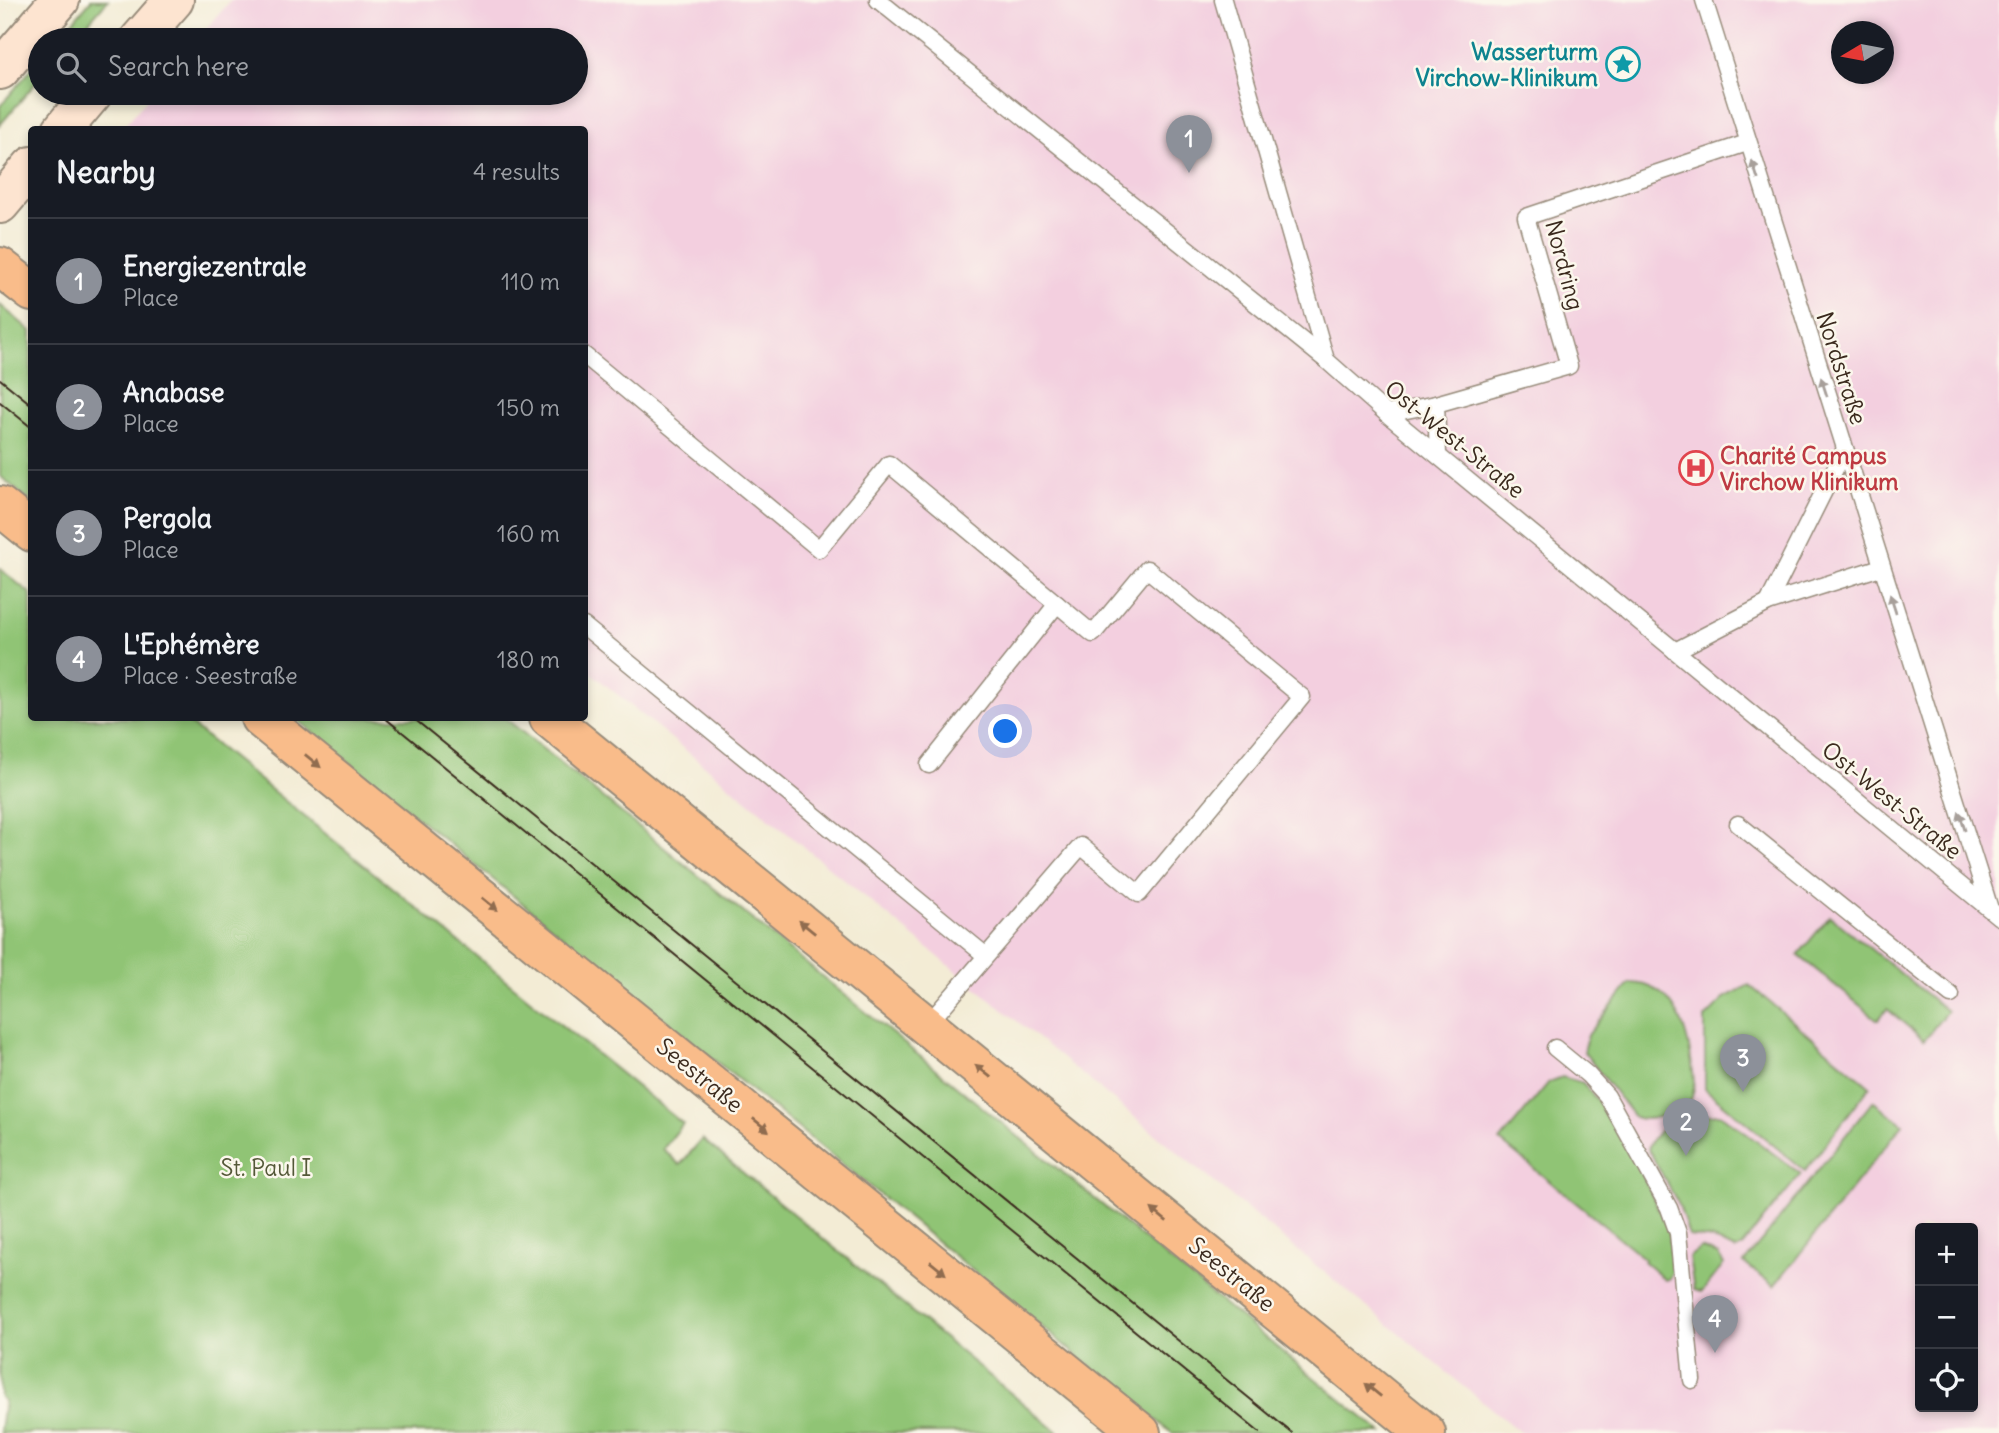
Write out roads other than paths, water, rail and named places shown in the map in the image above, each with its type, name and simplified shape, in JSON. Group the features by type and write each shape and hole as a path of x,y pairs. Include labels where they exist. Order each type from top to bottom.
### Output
{"main road":[{"path":"36,28 60,0"},
{"path":"0,70 28,37"},
{"path":"65,126 83,105"},
{"path":"0,204 28,171"},
{"path":"0,267 28,289"},
{"path":"0,506 28,529"},
{"name":"Seestraße","path":"264,721 1141,1433"},
{"name":"Seestraße","path":"554,721 1426,1433"}],"lane":[{"name":"Ost-West-Straße","path":"878,0 1326,360 1387,414 1994,913"},
{"path":"1223,0 1326,360"},
{"name":"Nordstraße","path":"1704,0 1844,451 1994,913"},
{"name":"Nordring","path":"1436,404 1569,366 1526,217 1747,143"},
{"path":"588,358 818,549 889,464 1093,634 1147,569 1302,697 1139,894 1081,846 927,1025"},
{"path":"1387,414 1436,404 1438,454"},
{"path":"1768,603 1844,451"},
{"path":"1675,651 1768,603 1881,567"},
{"path":"929,765 1057,604"},
{"path":"588,629 985,955"},
{"path":"1738,824 1951,995"},
{"path":"1555,1048 1588,1074 1607,1096 1669,1208 1678,1233 1692,1380"}],"tram line":[{"path":"0,379 28,402"},
{"path":"0,402 28,425"},
{"path":"389,721 1260,1433"},
{"path":"417,721 1292,1433"}],"place":[{"name":"Wasserturm Virchow-Klinikum","path":"1623,64"},
{"name":"Energiezentrale","path":"1189,173"},
{"name":"Charité Campus Virchow Klinikum","path":"1696,468"},
{"name":"Pergola","path":"1743,1092"},
{"name":"Anabase","path":"1686,1156"},
{"name":"L'Ephémère","path":"1715,1353"}],"park label":[{"name":"St. Paul I","path":"266,1167"}]}
